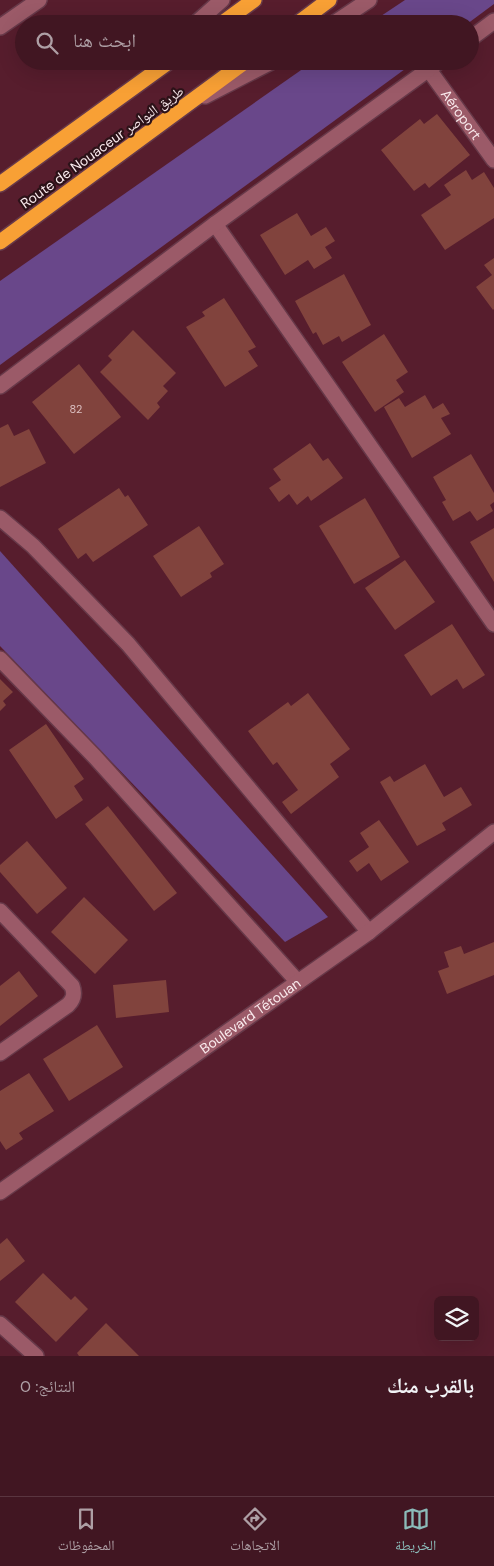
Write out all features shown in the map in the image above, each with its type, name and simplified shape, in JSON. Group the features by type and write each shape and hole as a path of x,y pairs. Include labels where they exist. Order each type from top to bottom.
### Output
{"highway":[{"path":"233,15 254,0"},
{"path":"309,15 330,0"},
{"path":"0,184 153,70"},
{"name":"Route de Nouaceur طريق النواصر","path":"0,242 234,70"}],"street":[{"path":"17,15 39,0"},
{"path":"205,15 222,0"},
{"path":"346,15 369,0"},
{"path":"0,27 15,17"},
{"path":"479,32 494,21"},
{"path":"188,104 255,70"},
{"path":"0,386 215,224 428,70"},
{"name":"Aéroport","path":"438,70 494,160"},
{"path":"215,224 494,624"},
{"path":"0,518 33,546 128,644 369,932"},
{"path":"0,659 95,756 298,982"},
{"name":"Boulevard Tétouan","path":"0,1192 369,932 494,832"},
{"path":"0,911 72,986 74,992 73,1000 68,1005 0,1053"},
{"path":"0,1324 36,1356"}],"shaded area":[{"path":"405,0 494,0 494,4 479,15 382,15"},
{"path":"301,70 404,70 0,365 0,281"},
{"path":"0,551 328,917 285,942 0,646"}],"building":[{"path":"437,114 470,155 429,188 425,183 414,191 381,150 420,119 424,124"},
{"path":"466,170 472,180 484,172 494,188 494,218 445,250 421,215 451,195 444,185"},
{"path":"297,213 311,236 326,227 335,241 325,247 332,258 314,269 308,260 285,275 260,235"},
{"path":"494,258 493,310 476,287 492,275 484,265"},
{"path":"344,274 371,325 342,342 339,336 323,345 316,332 313,334 295,301"},
{"path":"224,298 256,347 248,351 258,366 225,387 186,327 205,316 202,312"},
{"path":"133,330 176,373 163,386 168,391 157,403 160,407 148,420 100,372 112,360 108,356"},
{"path":"384,334 408,372 396,380 404,392 375,412 342,362"},
{"path":"79,364 121,417 74,454 32,402"},
{"path":"425,395 433,409 443,403 450,414 441,418 451,434 412,458 384,407 399,398 405,407"},
{"path":"8,424 14,436 29,429 46,463 0,487 0,428"},
{"path":"310,443 323,461 328,458 343,478 311,501 308,496 297,505 289,494 279,502 269,488 281,480 273,469"},
{"path":"471,454 494,493 494,502 490,505 493,511 477,521 470,511 453,521 442,502 446,500 433,477"},
{"path":"119,488 125,497 128,495 148,525 93,562 86,553 78,559 58,529"},
{"path":"365,498 400,557 354,584 319,526"},
{"path":"199,526 224,564 210,573 212,577 181,597 153,556"},
{"path":"494,528 494,582 470,542"},
{"path":"405,560 435,602 395,630 365,588"},
{"path":"452,624 485,675 463,689 457,679 431,696 404,655"},
{"path":"0,679 13,692 3,701 6,705 0,711"},
{"path":"308,693 350,749 330,764 339,777 291,814 282,802 298,790 277,762 273,765 248,731 288,702 291,706"},
{"path":"46,724 84,779 74,786 83,800 56,819 9,750"},
{"path":"425,764 444,797 461,787 472,805 442,823 446,830 417,846 380,782 390,776 394,782"},
{"path":"108,806 177,893 154,911 85,824"},
{"path":"379,820 409,862 381,881 369,863 357,872 349,861 369,847 360,833"},
{"path":"27,841 67,888 37,914 0,872 0,865"},
{"path":"84,897 128,940 95,974 51,932"},
{"path":"494,942 494,975 447,994 438,971 449,967 444,952 461,946 464,954"},
{"path":"19,971 38,996 0,1026 0,986"},
{"path":"166,980 169,1012 116,1018 113,985"},
{"path":"97,1025 123,1067 69,1101 43,1059"},
{"path":"29,1073 54,1111 19,1133 23,1139 6,1150 0,1141 0,1091"},
{"path":"7,1238 25,1261 0,1281 0,1244"},
{"path":"43,1273 71,1300 75,1296 88,1309 56,1342 15,1302"},
{"path":"106,1323 139,1356 79,1356 77,1353"}]}
